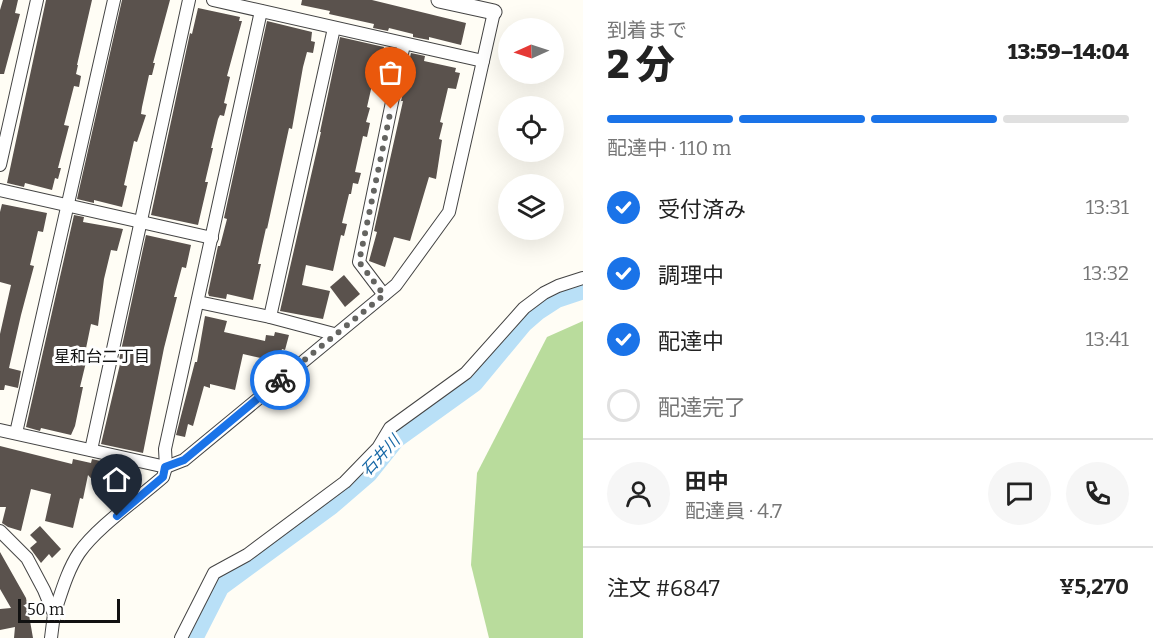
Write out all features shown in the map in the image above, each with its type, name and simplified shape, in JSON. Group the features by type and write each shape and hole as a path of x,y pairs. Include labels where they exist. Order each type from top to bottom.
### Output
{"street":[{"path":"0,165 37,0"},
{"path":"16,433 114,0"},
{"path":"91,450 189,0"},
{"path":"213,0 483,61"},
{"path":"0,430 165,467 184,460 396,285 449,212 494,12 439,0"},
{"path":"51,638 54,614 63,586 79,553 102,529 163,477 165,449 261,11"},
{"path":"270,317 334,27"},
{"path":"384,295 359,262 405,44"},
{"path":"0,190 212,238"},
{"path":"181,638 214,573 247,555 345,482 378,448 390,428 466,373 524,308 544,293 583,278"},
{"path":"198,302 270,317 334,334"},
{"path":"0,531 27,558 54,614"}],"green space":[{"path":"583,321 583,638 489,638 471,565 477,473 547,337"}],"building":[{"path":"3,0 18,0 15,13 20,14 4,74 0,74 0,10"},
{"path":"46,0 92,0 77,65 76,74 81,76 79,87 74,86 64,125 69,126 58,168 61,168 52,190 25,183 24,187 7,183"},
{"path":"122,0 170,0 153,63 155,63 152,75 149,75 141,114 146,115 137,142 134,141 124,185 127,186 122,207 94,200 94,203 77,199"},
{"path":"302,0 372,0 466,23 461,45 429,37 429,40 413,37 413,34 389,28 388,31 373,28 374,24 301,5"},
{"path":"198,8 240,17 239,21 242,21 227,76 230,77 224,103 227,104 224,116 220,115 218,119 211,148 213,148 205,182 208,182 198,225 151,215 190,33 192,34"},
{"path":"267,21 312,32 311,41 315,42 313,53 307,52 303,67 292,129 289,128 258,264 261,264 253,300 227,294 226,299 209,296 218,246 220,246 227,219 224,218"},
{"path":"340,37 384,47 378,87 372,85 367,107 370,108 366,122 370,123 367,137 363,136 355,172 361,173 358,184 353,183 351,194 349,194 342,223 347,224 344,236 341,235 333,271 306,265 302,285 330,291 323,319 280,311"},
{"path":"411,53 425,56 424,61 456,68 455,72 460,73 456,89 448,88 440,122 443,123 439,139 442,140 436,179 429,177 410,241 394,237 385,267 369,261 377,232 374,231 403,101 401,101"},
{"path":"2,204 47,213 43,232 38,231 30,265 34,266 9,368 21,371 18,388 5,385 4,390 0,390 0,334 11,285 0,282"},
{"path":"74,215 84,217 83,222 123,229 117,251 111,250 104,279 98,326 91,324 84,358 87,358 80,387 83,387 71,435 26,427"},
{"path":"146,235 191,245 186,268 182,267 174,297 177,297 164,348 143,453 101,444 121,360 119,360"},
{"path":"344,275 360,294 345,307 330,287"},
{"path":"205,316 227,321 224,332 265,341 266,335 274,336 275,332 289,335 285,350 282,349 278,362 243,354 235,390 210,384 210,388 204,386 193,426 188,424 185,437 176,435 195,362 197,362"},
{"path":"0,446 72,464 73,459 91,463 92,459 113,464 110,472 128,491 114,504 88,475 73,528 45,521 51,494 31,489 21,531 8,527 2,523 6,507 0,507"},
{"path":"40,526 61,549 52,558 49,554 41,563 30,548 37,542 30,535"},
{"path":"0,552 26,598 33,638 14,638 15,627 0,630 0,609 11,608 0,589"}],"waterway":[{"name":"石井川","path":"191,638 218,585 330,503 366,472 394,437 472,381 521,322 536,309 556,296 583,287"}],"way so far":[{"path":"280,380 384,295 359,262 391,109"}],"district":[{"name":"星和台二丁目","path":"102,356"}],"route":[{"path":"117,516 163,477 165,467 184,460 280,380"}]}
